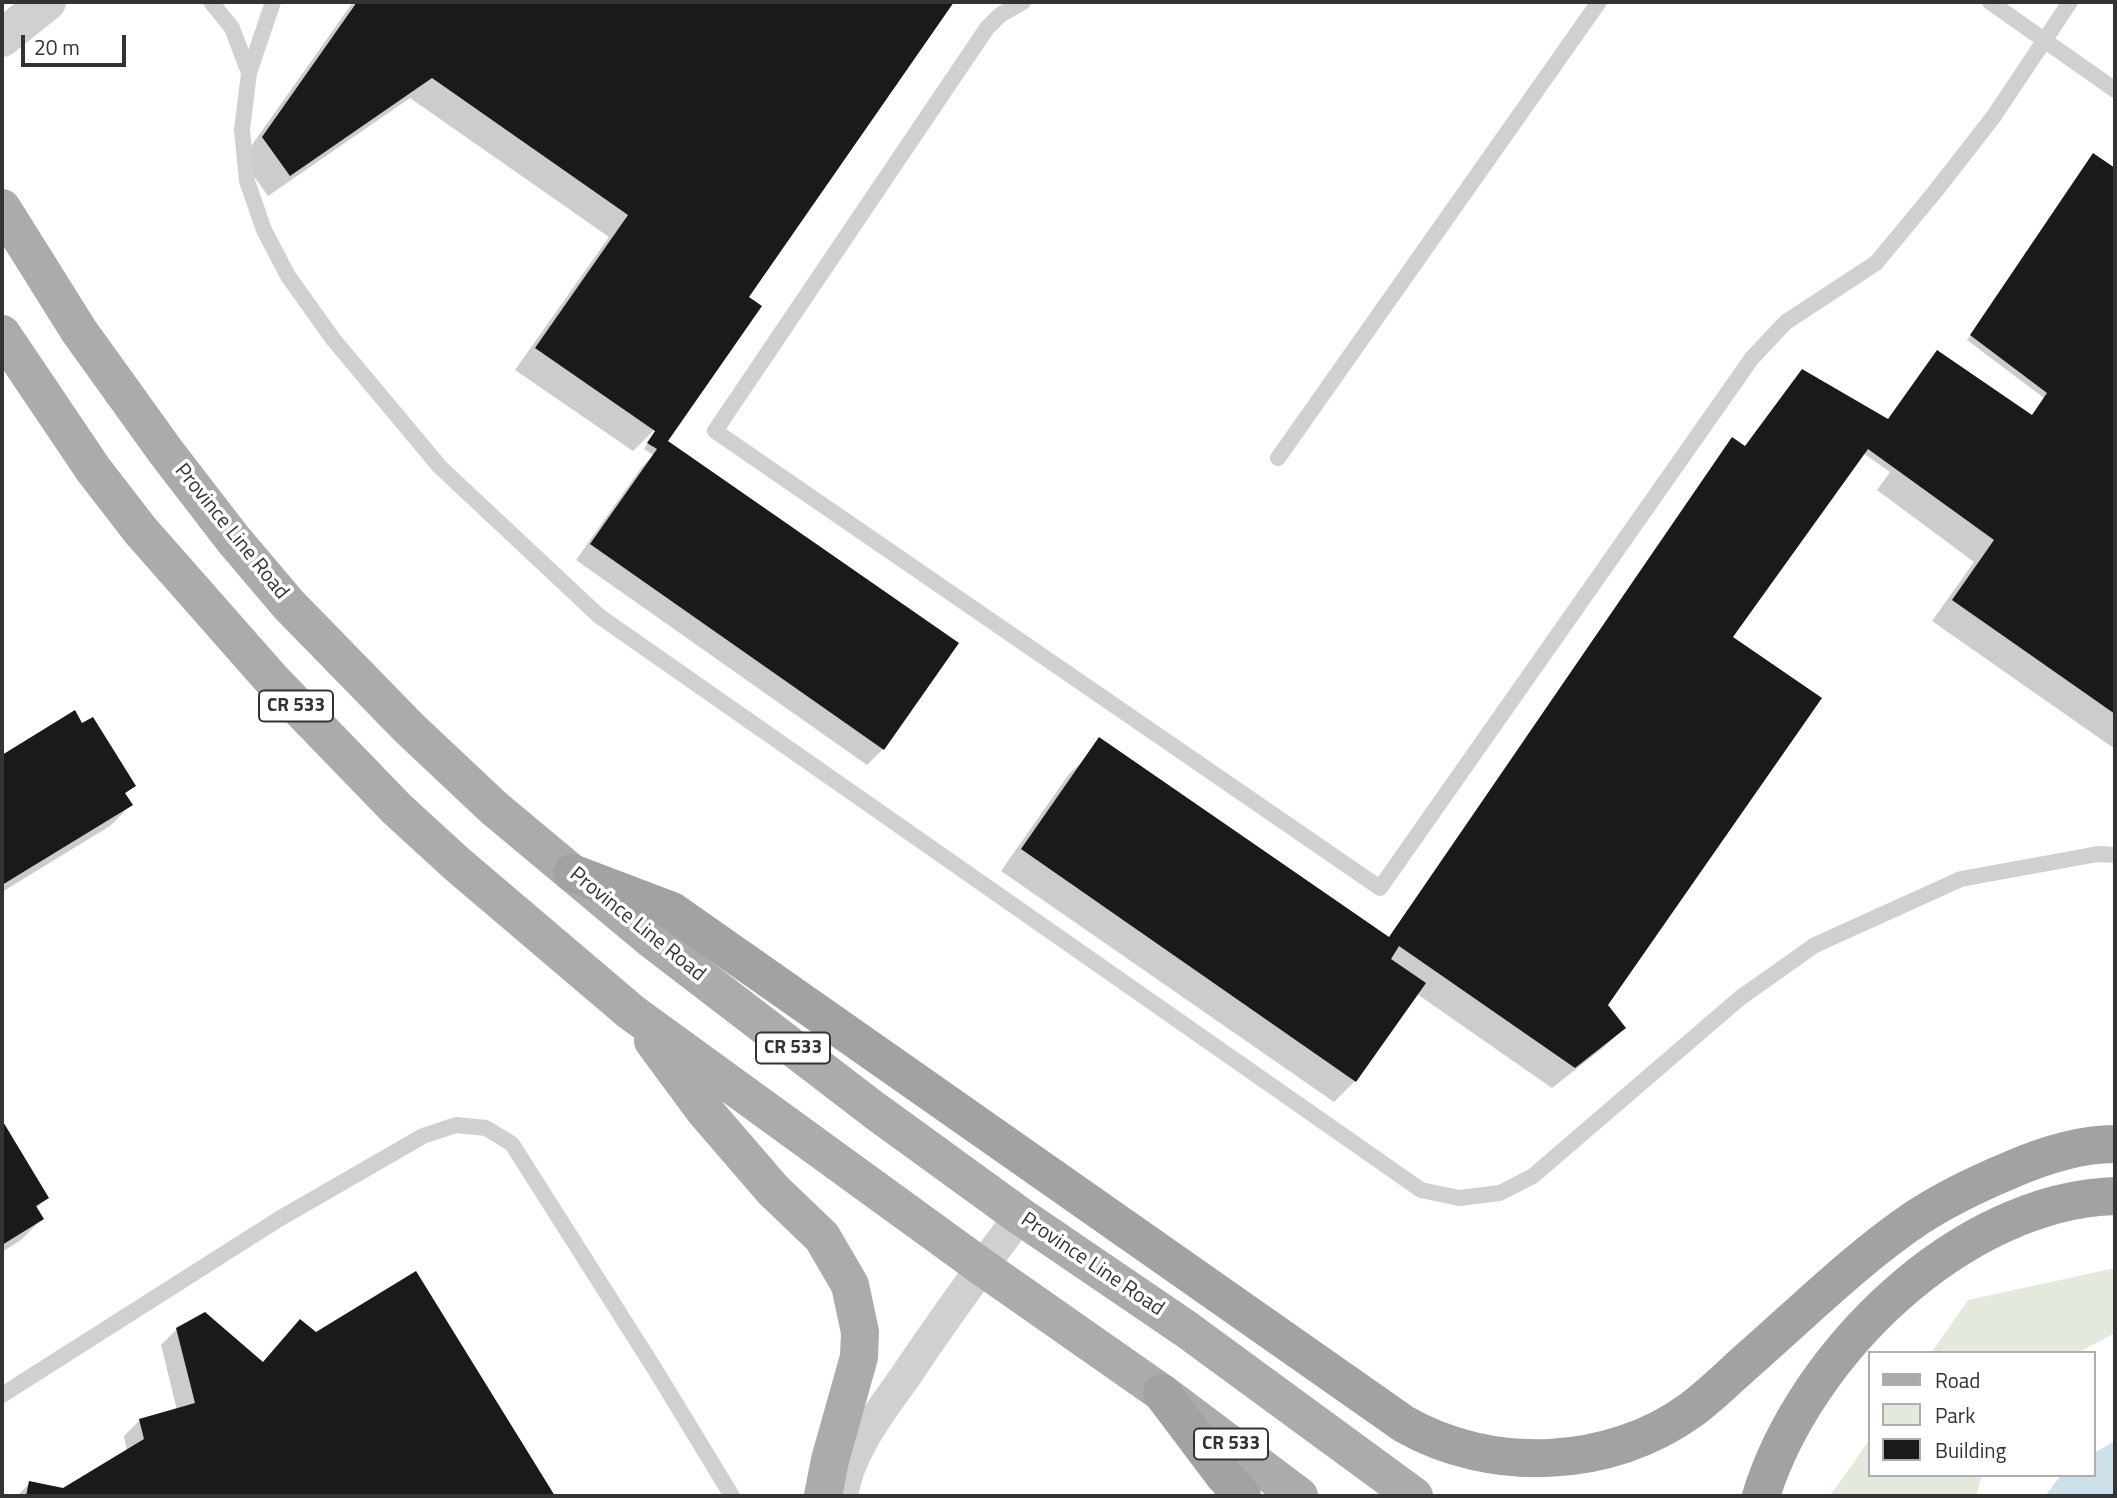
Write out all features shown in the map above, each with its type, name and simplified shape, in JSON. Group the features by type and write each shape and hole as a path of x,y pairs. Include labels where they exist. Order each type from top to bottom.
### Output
{"highway":[{"path":"572,873 672,911 1420,1434 1467,1449 1512,1458 1561,1458 1606,1450 1652,1433 1691,1410 1868,1255 1919,1217 1975,1185 2034,1160 2093,1144 2115,1144"},
{"path":"1761,1496 1790,1424 1816,1384 1872,1315 1934,1266 1981,1234 2035,1211 2094,1197 2115,1196"},
{"path":"1162,1393 1242,1496"}],"main road":[{"name":"Province Line Road","path":"2,208 79,331 233,539 289,605 409,728 494,808 651,939 863,1102 1020,1216 1198,1337 1414,1496"},
{"name":"CR 533","path":"5,344 93,469 140,530 273,681 407,818 457,864 631,1012 982,1267 1162,1393 1300,1496"},
{"path":"631,1012 705,1110 773,1190 822,1237 850,1284 860,1332 859,1357 830,1460 823,1496"}],"street":[{"path":"2,37 47,2"},
{"path":"842,1496 865,1434 1020,1216"}],"lane":[{"path":"211,2 232,28 249,73"},
{"path":"273,2 249,73 242,130 247,181 264,230 288,276 332,340 440,467 599,616 1421,1190 1459,1198 1500,1193 1533,1176 1740,998 1815,945 1961,878 2098,854 2115,855"},
{"path":"1023,2 1000,15 987,29 715,431 1380,888 1752,358 1786,322 1876,263 1994,116 2070,2"},
{"path":"1278,458 1599,2"},
{"path":"1990,2 2115,89"},
{"path":"2,1395 279,1220 423,1136 456,1125 486,1128 512,1144 732,1496"}],"green space":[{"path":"2115,1268 2115,1333 2082,1351 1932,1351 1968,1300"},
{"path":"1868,1442 1868,1477 1981,1477 1976,1496 1830,1496"}],"water":[{"path":"2115,1441 2115,1496 2045,1496 2059,1477 2096,1477 2096,1452"}],"building":[{"path":"357,2 954,2 749,297 762,306 668,441 959,643 884,750 590,544 657,449 647,443 655,431 535,348 628,215 432,78 290,176 262,137"},
{"path":"2093,153 2115,168 2115,714 1952,600 1994,540 1868,449 1733,637 1822,698 1608,1005 1626,1028 1575,1068 1399,946 1391,959 1426,983 1356,1082 1021,849 1099,737 1389,937 1732,437 1745,446 1802,369 1888,419 1937,350 2032,415 2047,393 1970,335"},
{"path":"75,710 82,723 93,717 136,786 125,793 133,805 2,885 2,755"},
{"path":"2,1120 49,1198 36,1206 44,1219 2,1245"},
{"path":"416,1271 555,1496 26,1496 29,1481 63,1488 144,1439 139,1419 195,1403 176,1328 205,1312 263,1362 300,1319 316,1332"}]}
